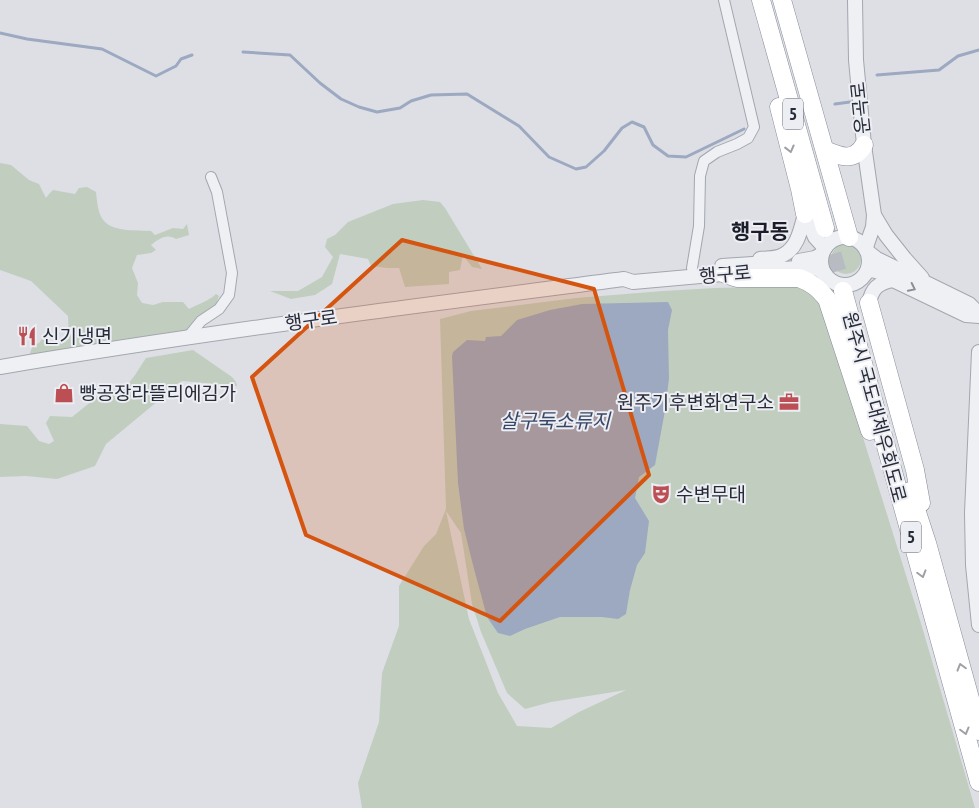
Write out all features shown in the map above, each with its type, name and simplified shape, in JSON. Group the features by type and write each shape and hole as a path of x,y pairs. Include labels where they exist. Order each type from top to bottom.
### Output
{"highway":[{"path":"752,0 805,214"},
{"name":"5","path":"761,0 850,238"},
{"name":"5","path":"774,0 850,238"},
{"path":"782,0 850,238"},
{"path":"825,150 838,156 854,156 860,152 864,145"},
{"path":"725,270 736,278 799,278 817,288 826,299 887,482 920,545"},
{"path":"826,299 827,276"},
{"name":"원주시 국도대체우회도로","path":"856,282 979,782"},
{"path":"869,303 915,470 920,545"},
{"name":"원주시 국도대체우회도로","path":"920,545 979,731"}],"street":[{"path":"692,268 699,226 700,176 704,161 717,152 748,138 754,127 724,0"},
{"name":"운곡로","path":"855,0 856,60 864,145 874,215"},
{"path":"188,337 201,321 219,309 229,295 232,273 217,192 211,178"},
{"path":"805,214 815,237 824,251"},
{"path":"725,270 735,262 783,256 789,252 799,237 805,214"},
{"path":"926,283 886,235 874,215 862,236 839,238 834,240 824,251 822,263 827,276 840,284 846,285 856,282 873,270 966,315 979,315"},
{"path":"850,238 870,258 869,265 856,282"},
{"path":"850,238 877,259 969,304 979,315"},
{"name":"행구로","path":"0,367 220,332 624,279 633,282 810,260 818,257 824,251"},
{"name":"행구로","path":"624,279 632,273 692,268 725,270 809,266 818,269 827,276"},
{"path":"869,303 871,294 879,285 893,280"},
{"path":"856,282 869,303"},
{"path":"979,352 972,513 973,565 979,625"}],"highlighted area":[{"path":"402,240 594,289 649,475 500,621 306,535 252,377"}],"green space":[{"path":"0,163 11,165 29,180 39,184 46,198 53,190 75,194 79,188 87,187 96,192 101,216 105,222 115,227 127,230 151,231 155,235 173,228 183,229 187,224 189,235 176,239 172,237 163,238 151,245 156,250 151,253 137,255 132,268 138,283 137,295 142,303 153,305 163,302 183,302 189,309 207,301 216,294 219,296 216,304 205,312 186,334 27,361 33,345 39,343 42,339 49,343 69,339 68,316 31,281 0,270"},
{"path":"423,200 440,202 482,269 472,267 463,255 460,270 449,272 449,284 405,287 399,268 371,266 368,259 340,254 332,284 315,295 291,299 270,291 298,291 322,277 333,257 325,247 327,239 335,235 348,222 393,204"},
{"path":"846,244 857,248 861,259 857,270 846,274 835,270 831,259 835,248"},
{"path":"793,286 803,288 819,300 920,620 975,808 362,808 358,783 379,722 382,673 399,626 399,586 424,546 436,534 446,509 440,319 471,311 576,298 715,288","holes":["446,511 461,533 472,604 481,632 507,693 525,709 551,702 626,690 579,712 551,728 517,726 498,693 469,619"]},
{"path":"193,350 232,377 237,386 182,381 106,444 95,466 57,479 26,476 0,477 0,424 27,426 39,441 49,444 54,441 46,423 50,416 72,417 107,389 122,392 146,358"}],"water":[{"name":"살구둑소류지","path":"668,302 672,310 668,330 669,379 655,465 639,477 635,498 649,521 645,553 637,565 626,614 618,619 560,617 510,636 498,633 487,617 464,529 458,483 453,352 467,340 485,341 486,337 501,336 517,320 550,310 582,304"}],"waterway":[{"path":"0,33 27,39 102,49 156,76 176,66 181,59 192,55"},
{"path":"877,75 939,70 958,56 979,50"},
{"path":"243,52 290,55 320,83 341,99 377,112 400,108 411,101 431,95 467,94 519,126 549,157 576,169 586,167 604,151 622,128 632,122 644,127 653,145 668,156 686,157 744,129"},
{"path":"835,104 850,102"}],"tunnel":[{"path":"825,228 843,291"}],"place":[{"name":"신기냉면","path":"27,336"},
{"name":"빵공장라뜰리에김가","path":"64,393"},
{"name":"원주기후변화연구소","path":"789,402"},
{"name":"수변무대","path":"661,494"}],"district":[{"name":"행구동","path":"760,232"}]}
